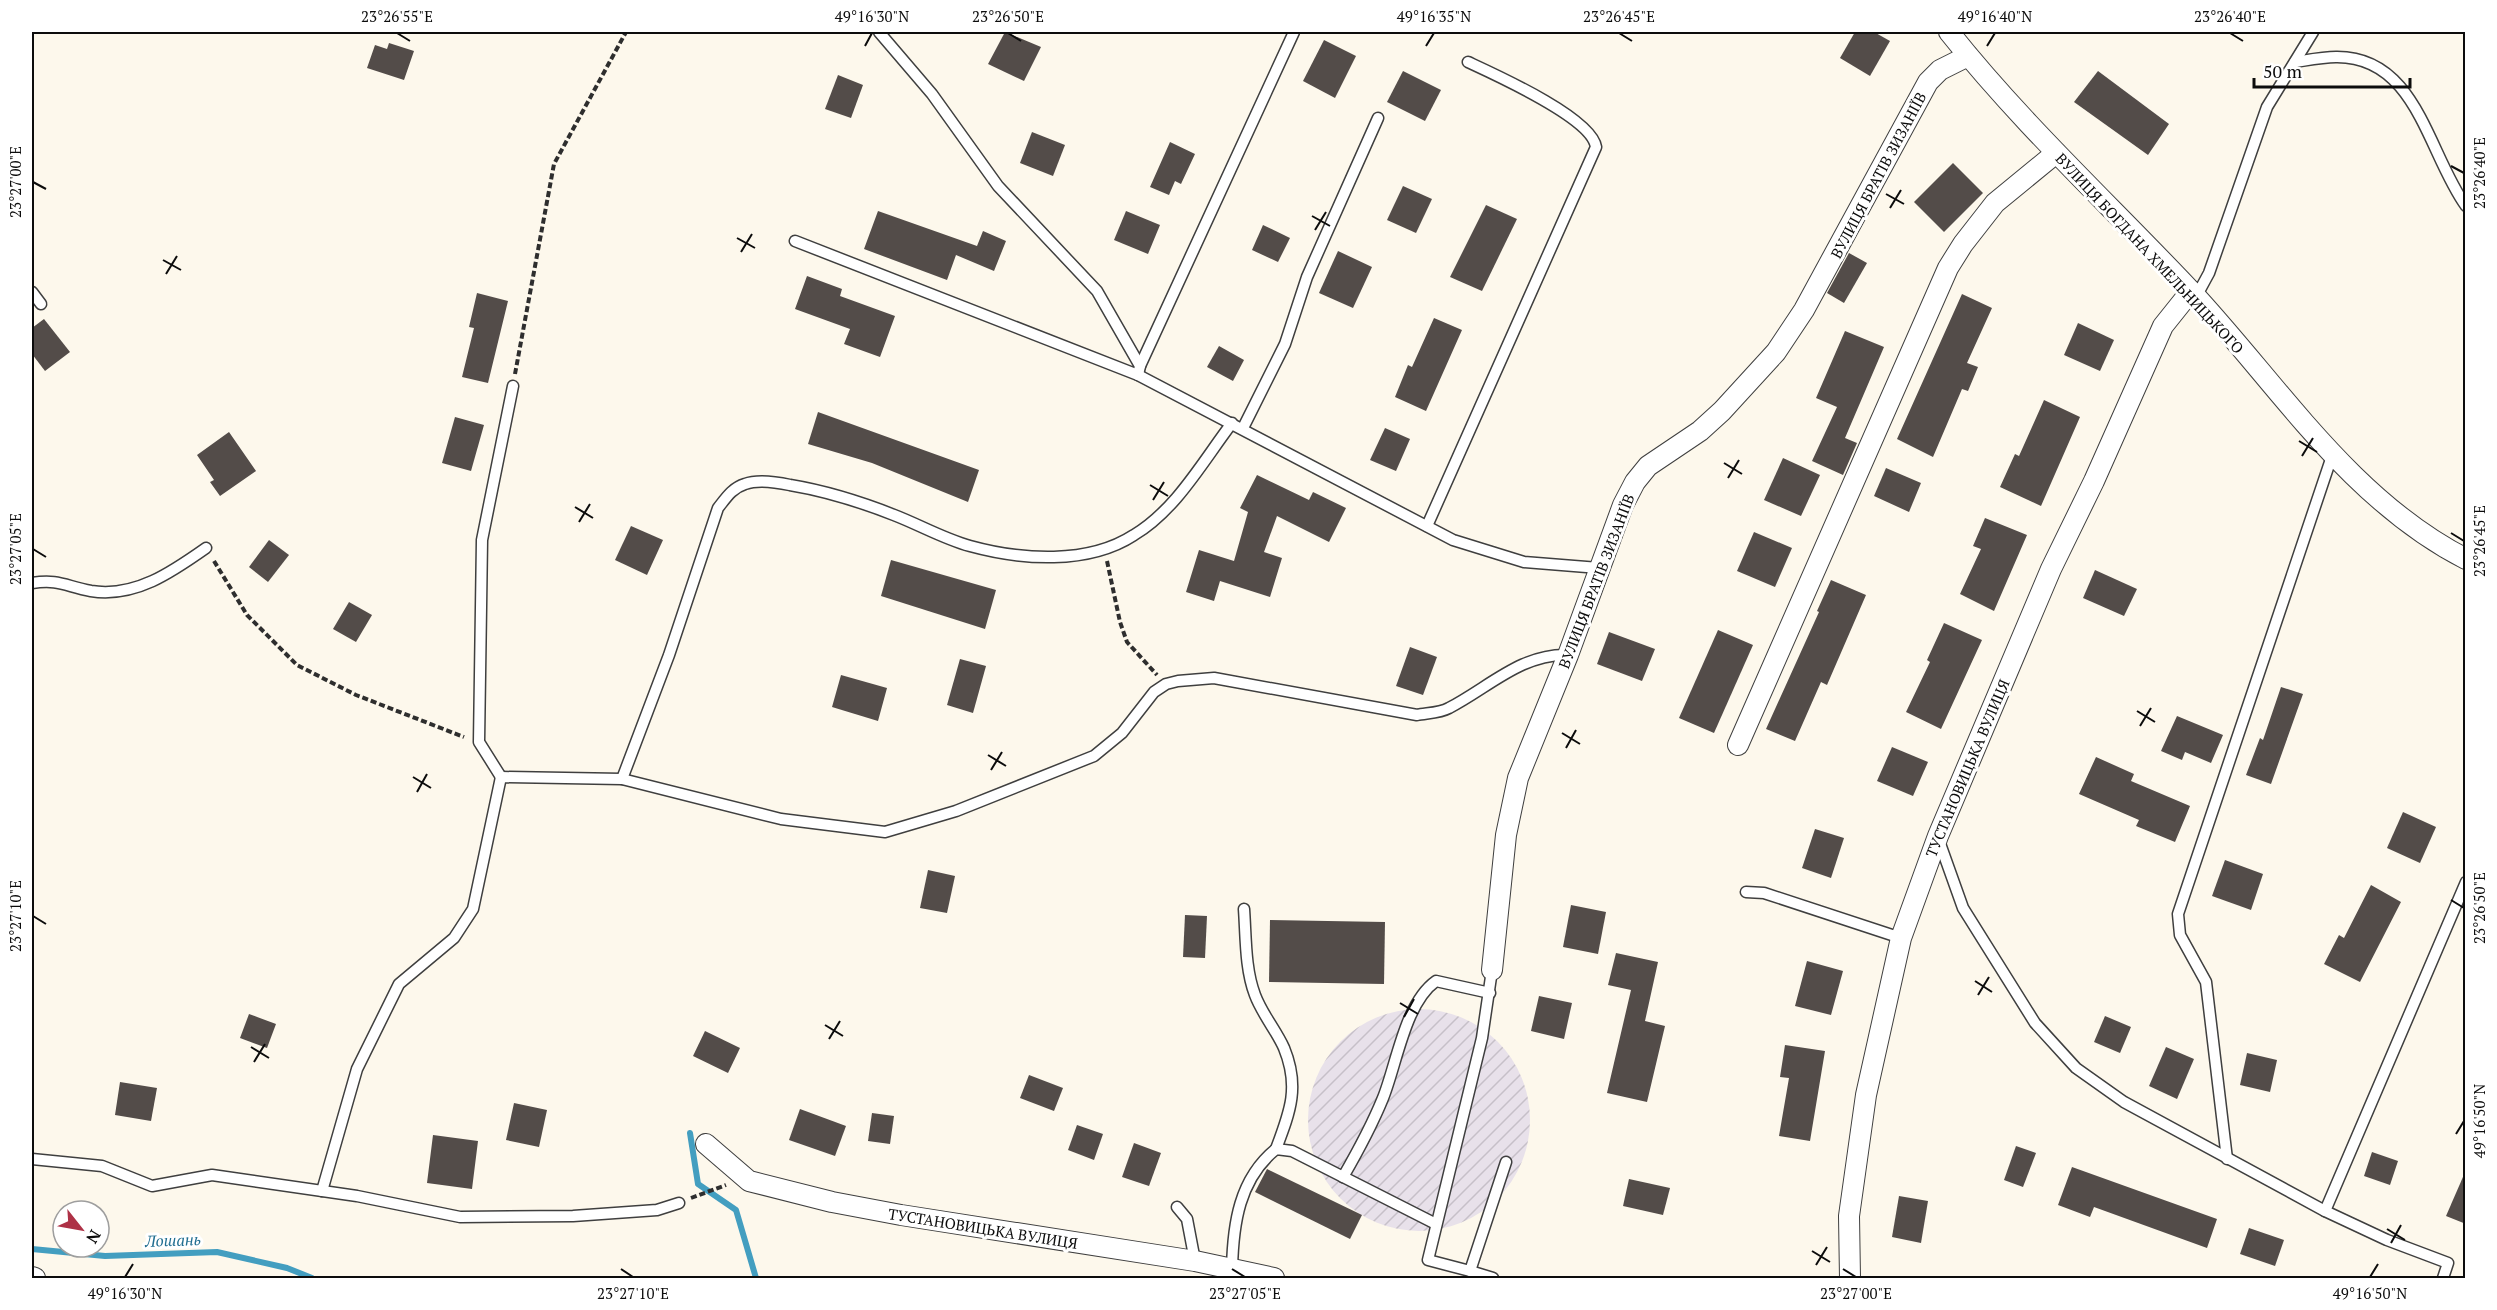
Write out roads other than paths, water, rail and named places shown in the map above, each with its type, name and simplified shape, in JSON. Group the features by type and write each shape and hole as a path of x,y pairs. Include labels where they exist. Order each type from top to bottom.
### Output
{"street":[{"name":"ВУЛИЦЯ БОГДАНА ХМЕЛЬНИЦЬКОГО","path":"1949,32 2056,153 2194,294 2333,453 2395,516 2466,559"},
{"name":"ВУЛИЦЯ БРАТІВ ЗИЗАНІЇВ","path":"1492,970 1512,801 1518,778 1568,656 1599,568 1635,482 1648,466 1700,431 1722,411 1776,352 1804,310 1928,82 1940,69 1968,56"},
{"path":"1738,745 1948,268 1995,202 2056,153"},
{"name":"ТУСТАНОВИЦЬКА ВУЛИЦЯ","path":"1850,1278 1849,1216 1866,1095 1901,938 1938,836 2051,569 2094,481 2163,326 2194,294"},
{"name":"ТУСТАНОВИЦЬКА ВУЛИЦЯ","path":"706,1144 749,1181 832,1202 1195,1261 1274,1278"}],"lane":[{"path":"879,32 932,94 998,186 1097,291 1139,370"},
{"path":"1139,370 1294,32"},
{"path":"2194,294 2209,273 2267,107 2313,32"},
{"path":"2295,62 2338,56 2371,63 2394,78 2412,101 2454,190 2466,206"},
{"path":"1427,526 1596,147 1591,133 1540,97 1468,62"},
{"path":"1243,428 1285,344 1307,277 1378,118"},
{"path":"795,241 1139,370 1232,423 1453,540 1524,562 1599,568"},
{"path":"32,292 41,304"},
{"path":"322,1191 357,1069 399,984 454,938 473,909 501,777 479,742 482,540 513,386"},
{"path":"622,779 669,655 718,508 730,492 745,483 770,482 849,499 957,542 996,551 1051,557 1104,549 1133,536 1151,524 1178,494 1232,423"},
{"path":"2227,1159 2206,982 2180,935 2178,914 2333,453"},
{"path":"32,584 52,580 93,591 137,588 169,574 206,548"},
{"path":"501,777 622,779 781,819 885,832 956,811 1094,756 1122,733 1154,692 1166,684 1214,678 1417,715 1447,710 1522,664 1553,654 1568,656"},
{"path":"1938,836 1963,908 2035,1023 2076,1068 2124,1102 2325,1211 2387,1240 2448,1263 2443,1278"},
{"path":"2325,1211 2466,882"},
{"path":"1746,892 1764,893 1901,938"},
{"path":"1232,1269 1233,1239 1245,1189 1260,1162 1276,1149 1293,1105 1291,1073 1284,1048 1256,996 1249,974 1244,909"},
{"path":"1492,970 1482,1038 1428,1260 1493,1278"},
{"path":"1343,1177 1379,1107 1410,1018 1424,990 1436,981 1490,993"},
{"path":"1276,1149 1292,1151 1436,1224"},
{"path":"32,1159 102,1166 152,1186 212,1175 322,1191 460,1217 594,1215 657,1210 679,1203"},
{"path":"1470,1270 1506,1162"},
{"path":"1177,1207 1187,1219 1195,1261"}],"waterway":[{"path":"690,1133 698,1184 736,1210 756,1278"},
{"name":"Лошань","path":"32,1249 105,1256 217,1252 287,1268 312,1278"}]}
